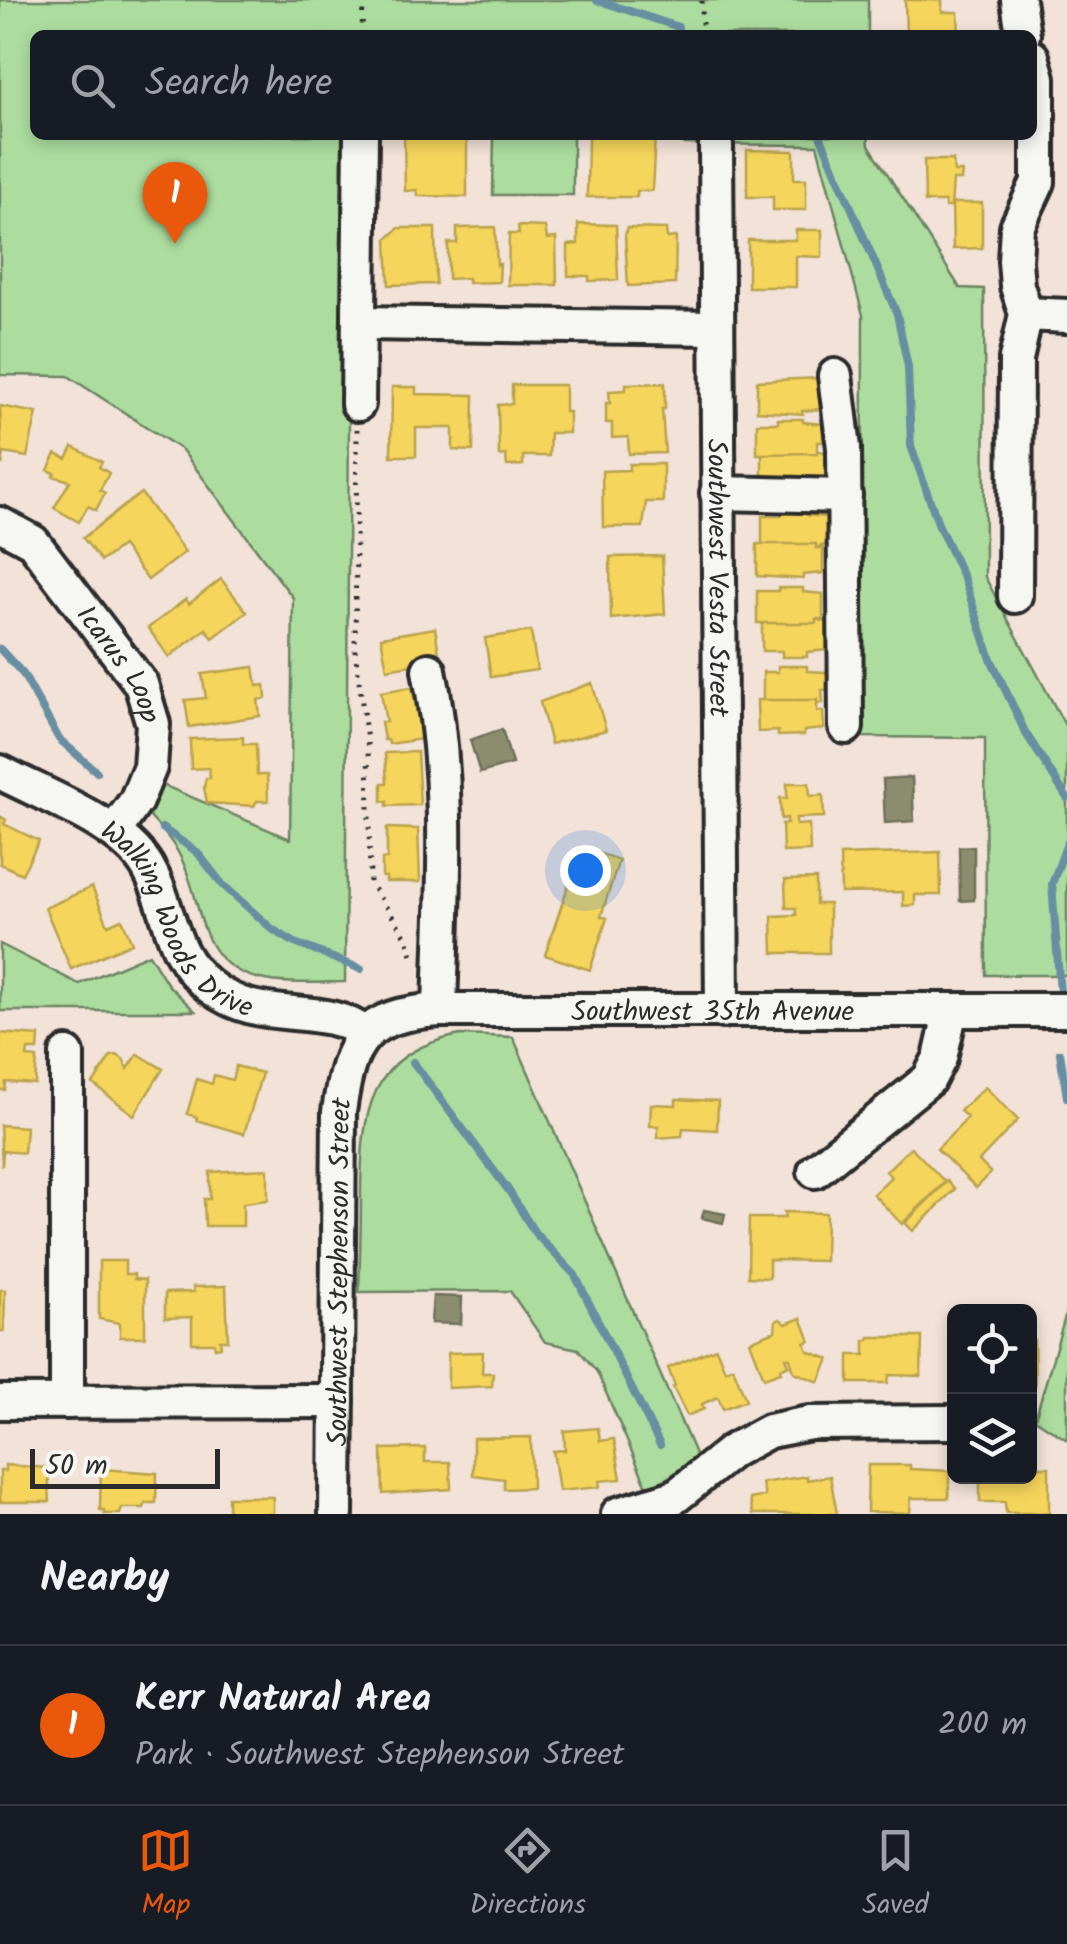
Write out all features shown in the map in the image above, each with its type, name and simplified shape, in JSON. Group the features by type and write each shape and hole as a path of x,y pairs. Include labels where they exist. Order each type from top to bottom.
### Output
{"street":[{"path":"1018,0 1022,30"},
{"path":"1016,596 1016,358 1026,314 1017,286 1017,227 1038,182 1037,75"},
{"path":"358,404 361,140"},
{"name":"Southwest Vesta Street","path":"716,146 722,1011"},
{"path":"1026,314 1067,316"},
{"path":"360,324 717,328"},
{"path":"835,376 842,422 845,496 846,727"},
{"path":"717,492 845,496"},
{"name":"Icarus Loop","path":"0,524 33,542 141,684 153,724 150,767 136,801 114,832"},
{"path":"429,670 439,719 446,812 440,1010"},
{"name":"Walking Woods Drive","path":"0,772 114,832 146,863 175,944 208,986 253,1010 336,1018 366,1034"},
{"name":"Southwest 35th Avenue","path":"366,1034 392,1016 440,1010 1067,1010"},
{"path":"815,1171 928,1080 940,1058 951,1010"},
{"name":"Southwest Stephenson Street","path":"336,1514 339,1112 349,1063 366,1034"},
{"path":"66,1054 68,1402"},
{"path":"0,1402 338,1401"},
{"path":"618,1514 675,1497 732,1451 769,1431 810,1423 947,1422"}],"path":[{"path":"362,0 362,30"},
{"path":"702,0 702,30"},
{"path":"358,404 355,650 368,748 370,884 407,938 415,964"}],"green space":[{"path":"0,0 868,0 868,30 30,30 30,140 351,140 345,982 270,981 239,971 223,960 205,930 180,856 147,814 163,785 290,839 293,598 182,450 68,376 0,375"},
{"path":"494,140 573,140 573,195 493,195"},
{"path":"678,140 868,140 960,288 984,289 985,577 1067,729 1067,975 986,975 985,738 862,737 863,315 817,145 684,144"},
{"path":"0,944 79,984 149,954 168,985 195,1011 0,1011"},
{"path":"460,1035 513,1037 696,1456 648,1489 597,1372 578,1349 545,1342 510,1291 359,1292 364,1136 376,1090 406,1056"},
{"path":"1067,1310 1067,1440 1037,1420"}],"building: Homes":[{"path":"905,0 942,0 942,12 958,12 959,30 906,30"},
{"path":"404,140 467,140 467,197 418,196 417,190 405,191"},
{"path":"588,140 655,140 652,191 637,191 637,197 587,197"},
{"path":"747,150 794,151 794,179 806,179 806,210 773,210 773,197 747,197"},
{"path":"924,160 953,160 954,172 962,172 961,180 953,180 951,207 945,207 945,202 925,202"},
{"path":"952,203 982,203 982,248 953,249"},
{"path":"578,224 616,225 618,280 589,281 589,276 568,276 568,245 578,244"},
{"path":"518,226 545,227 547,239 556,238 557,285 508,285 509,234 519,234"},
{"path":"495,227 499,282 448,279 448,243 457,243 457,228"},
{"path":"399,228 435,228 436,284 389,285 387,239"},
{"path":"627,228 666,229 667,238 676,237 675,284 628,286"},
{"path":"796,230 822,230 822,257 796,256 796,287 748,287 748,240 796,240"},
{"path":"757,381 822,381 822,409 802,411 803,414 757,411"},
{"path":"665,383 665,453 629,454 628,437 612,438 612,423 606,423 609,391 626,390 626,384"},
{"path":"512,385 565,385 569,433 550,433 549,456 523,456 523,465 507,466 506,455 499,456 498,405 512,404"},
{"path":"392,387 416,387 416,394 474,395 473,451 453,450 453,428 416,428 416,456 391,456"},
{"path":"0,406 37,413 27,457 4,453 2,465"},
{"path":"778,419 823,424 823,442 817,442 817,453 757,454 757,423 778,423"},
{"path":"73,447 102,462 99,467 109,473 96,510 88,506 79,522 54,508 70,481 53,476 55,473 48,470 56,454 67,459"},
{"path":"817,450 827,453 828,480 762,482 762,454"},
{"path":"629,464 663,464 663,502 646,502 643,527 603,527 602,471 629,470"},
{"path":"141,493 185,552 148,580 122,546 101,561 83,538"},
{"path":"781,510 807,510 807,515 827,517 827,544 816,548 816,544 762,544 762,516 781,516"},
{"path":"757,544 816,544 816,548 823,548 823,573 803,575 803,579 757,576"},
{"path":"662,556 665,614 611,619 610,557"},
{"path":"221,579 247,612 213,638 206,629 169,657 148,628"},
{"path":"803,588 803,592 823,594 823,619 816,619 816,623 757,623 757,591"},
{"path":"816,619 827,622 827,650 807,652 807,657 782,657 782,651 762,651 762,623 816,623"},
{"path":"435,628 440,660 387,669 381,637"},
{"path":"531,631 537,670 491,677 485,638"},
{"path":"778,666 807,666 807,671 827,672 828,690 822,690 823,703 763,700 763,672 778,672"},
{"path":"254,667 257,686 265,685 266,698 258,700 260,716 189,727 185,700 206,698 202,674"},
{"path":"592,683 606,730 551,744 540,702"},
{"path":"412,687 422,739 389,744 384,740 381,722 386,722 381,692"},
{"path":"757,700 817,700 817,711 823,711 824,729 804,731 804,735 758,732"},
{"path":"243,737 243,744 256,744 257,775 267,775 268,801 257,801 254,806 207,803 204,787 206,778 210,778 209,768 191,769 190,739"},
{"path":"417,752 420,805 387,806 387,801 382,802 382,783 387,783 385,753"},
{"path":"787,783 809,783 810,796 823,795 824,817 796,818 796,825 809,824 810,851 783,852 782,824 787,824 787,818 781,819 780,798 787,798"},
{"path":"0,816 6,820 4,824 39,841 22,874 0,864"},
{"path":"387,828 418,829 420,882 386,882 386,877 382,877 382,859 387,859"},
{"path":"581,847 619,860 601,916 607,918 590,970 545,955"},
{"path":"940,852 941,895 915,895 915,905 903,906 903,892 841,893 840,855"},
{"path":"816,879 816,904 829,904 829,953 773,953 772,916 796,915 796,908 786,908 785,880"},
{"path":"92,887 108,925 122,919 132,943 71,969 45,908"},
{"path":"0,1033 39,1036 38,1050 28,1050 27,1057 37,1058 35,1084 6,1082 5,1090 0,1090"},
{"path":"138,1054 163,1069 134,1115 93,1084 111,1056 123,1059 128,1069"},
{"path":"236,1066 262,1073 244,1134 187,1114 197,1079 212,1084 214,1075 232,1080"},
{"path":"985,1087 1018,1120 979,1161 991,1173 976,1188 937,1149 967,1117 960,1111"},
{"path":"676,1099 718,1101 717,1130 683,1128 682,1136 658,1138 658,1126 650,1126 651,1104 676,1105"},
{"path":"0,1125 26,1127 24,1153 3,1151 2,1166"},
{"path":"911,1147 945,1182 902,1224 873,1194 891,1177 886,1171"},
{"path":"268,1169 268,1200 243,1203 243,1226 205,1226 204,1199 210,1199 210,1172"},
{"path":"947,1181 955,1189 913,1231 905,1223"},
{"path":"784,1212 826,1213 825,1261 769,1260 769,1278 748,1277 749,1218 785,1218"},
{"path":"99,1261 125,1261 125,1274 145,1280 145,1337 120,1337 120,1323 99,1319"},
{"path":"226,1286 228,1340 220,1340 221,1347 215,1348 214,1343 192,1343 192,1317 165,1318 165,1293"},
{"path":"0,1290 5,1290 4,1331 0,1331"},
{"path":"801,1318 810,1341 805,1343 808,1351 829,1359 819,1382 794,1372 790,1358 786,1358 789,1365 781,1372 764,1378 750,1341 775,1331 780,1319 786,1324"},
{"path":"922,1337 921,1376 889,1375 888,1383 849,1383 849,1355 865,1355 865,1340"},
{"path":"716,1348 725,1370 733,1367 746,1400 723,1409 718,1397 687,1416 668,1368"},
{"path":"483,1352 482,1373 493,1373 492,1386 448,1388 448,1353"},
{"path":"598,1428 600,1441 614,1439 621,1479 599,1481 600,1487 559,1491 553,1451 565,1450 564,1431"},
{"path":"531,1437 532,1488 504,1489 504,1479 473,1475 473,1438"},
{"path":"425,1448 425,1462 450,1462 451,1489 383,1494 382,1449"},
{"path":"5,1465 48,1468 50,1502 0,1502 0,1471 5,1471"},
{"path":"868,1465 910,1465 910,1469 947,1471 949,1498 911,1498 910,1513 867,1512"},
{"path":"1037,1467 1049,1467 1049,1513 1006,1513 1005,1502 980,1502 980,1484 1037,1484"},
{"path":"101,1469 157,1473 156,1503 145,1503 144,1508 122,1508 120,1514 104,1514 100,1510"},
{"path":"807,1476 807,1480 830,1476 837,1514 753,1514 750,1499 765,1496 762,1483"},
{"path":"228,1497 273,1497 273,1514 228,1514"}],"building: Industry":[{"path":"502,729 512,764 480,773 470,740"},
{"path":"912,777 914,821 885,823 883,779"},
{"path":"974,846 974,900 960,901 959,847"},
{"path":"704,1210 725,1214 723,1223 702,1218"},
{"path":"433,1296 462,1297 461,1324 431,1323"}],"waterway":[{"path":"597,0 678,27"},
{"path":"822,140 897,314 908,367 911,446 939,526 964,579 991,659 1025,732 1067,798"},
{"path":"0,649 23,674 59,739 97,772"},
{"path":"162,828 197,852 223,885 272,929 295,943 361,969"},
{"path":"1060,992 1052,884 1067,843"},
{"path":"1060,1053 1067,1097"},
{"path":"413,1062 509,1191 535,1233 575,1275 660,1445"}],"place":[{"name":"Kerr Natural Area","path":"175,244"}]}
